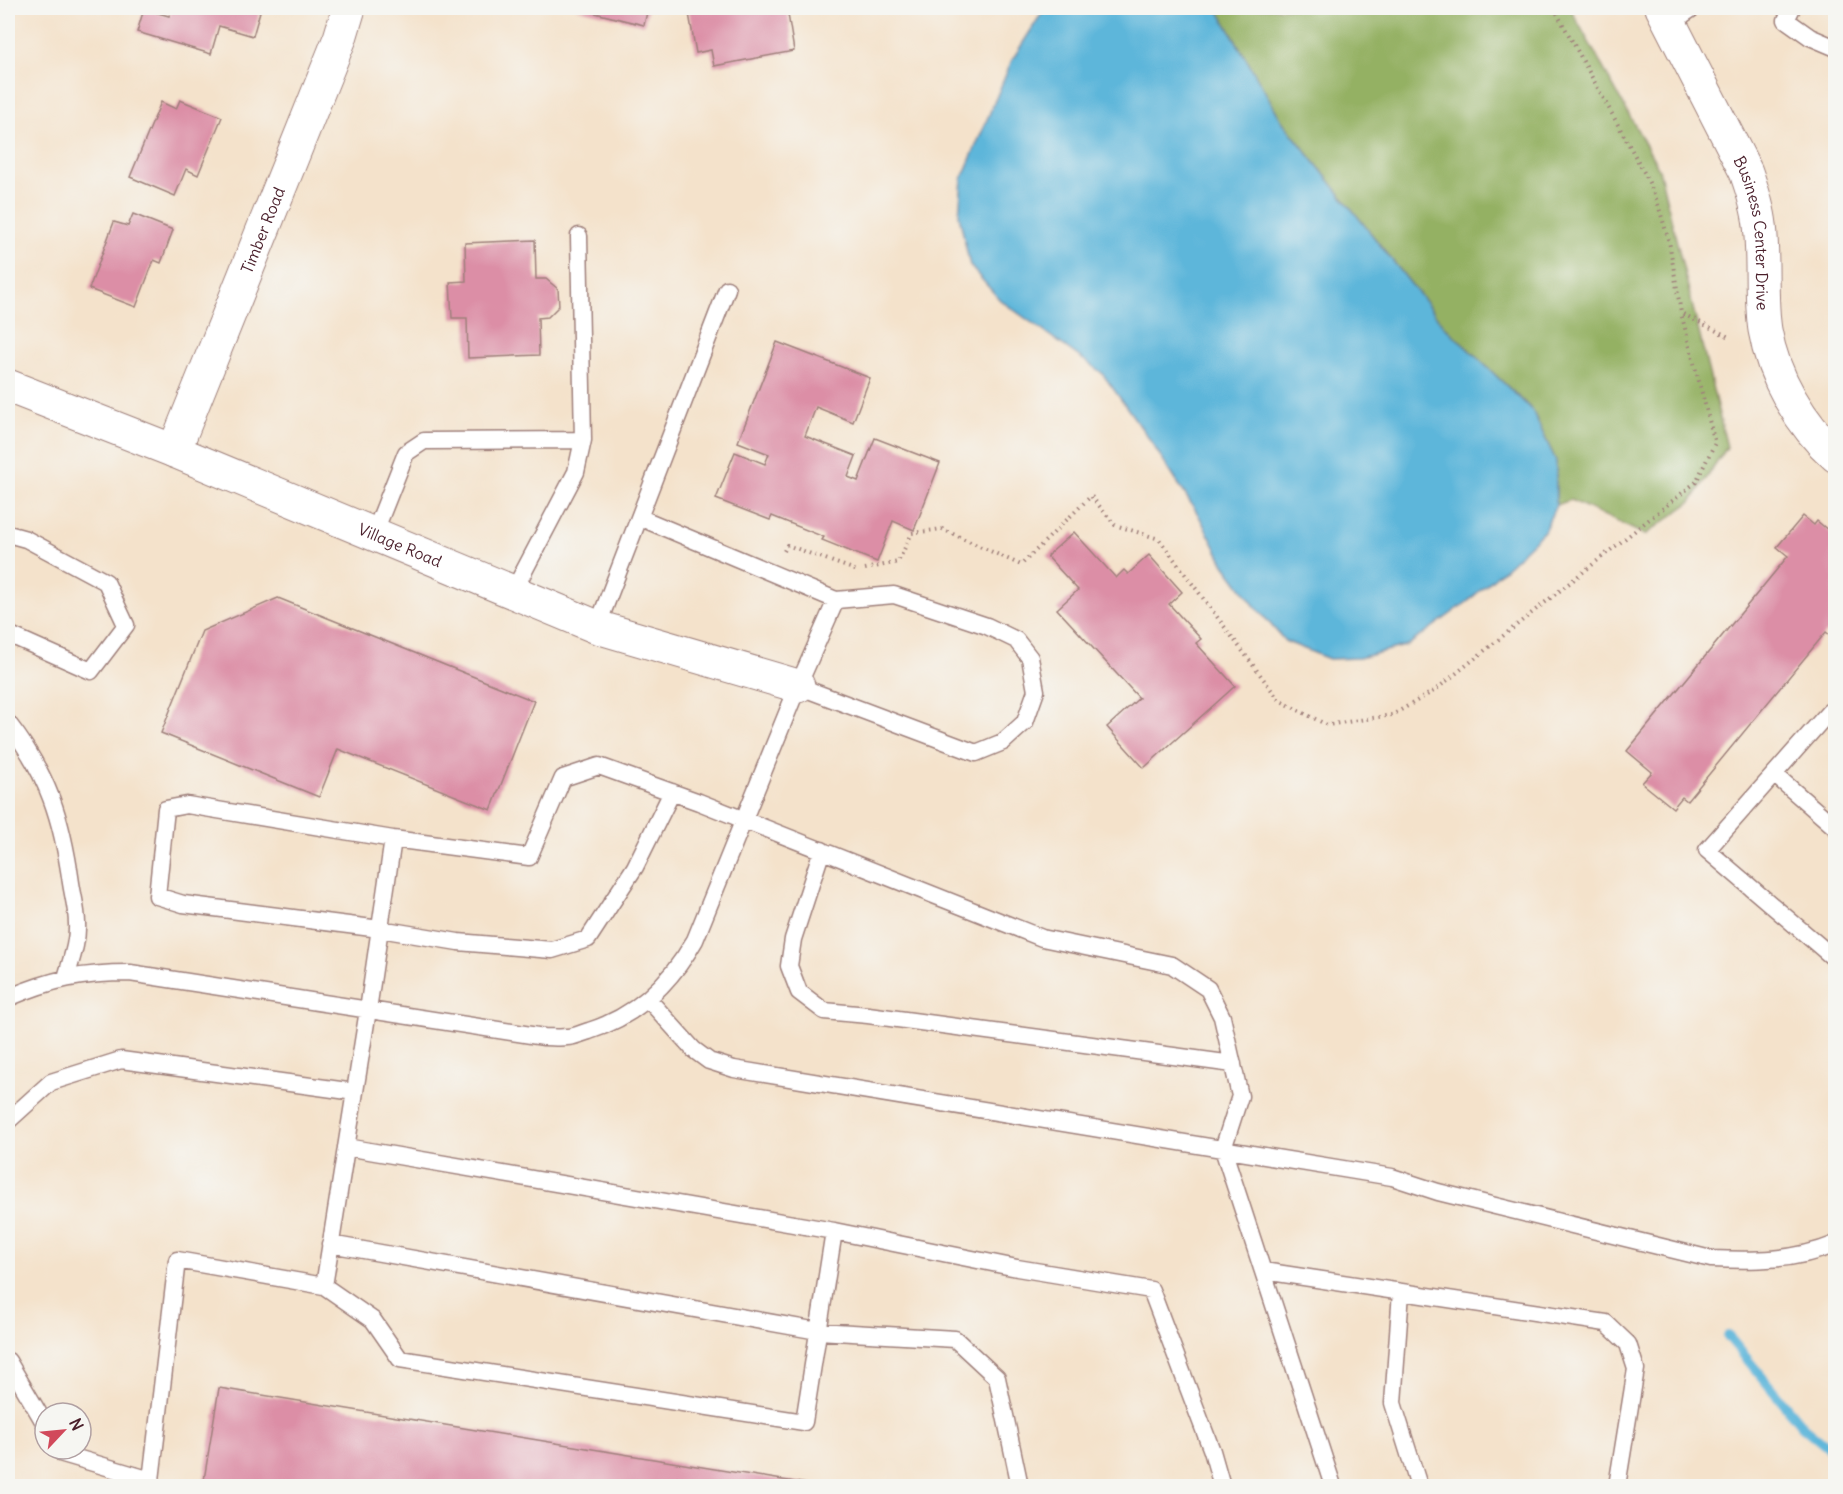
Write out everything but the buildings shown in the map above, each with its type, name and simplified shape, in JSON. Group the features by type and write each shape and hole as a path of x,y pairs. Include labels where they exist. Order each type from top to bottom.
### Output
{"street":[{"name":"Timber Road","path":"174,451 340,38 349,8"},
{"name":"Business Center Drive","path":"1676,13 1755,198 1760,224 1765,329 1771,355 1807,426 1836,456"},
{"name":"Village Road","path":"8,386 174,451 597,627 798,686"}],"lane":[{"path":"1792,8 1786,20 1810,37 1836,48"},
{"path":"513,592 576,472 583,440 579,236"},
{"path":"597,627 641,518 727,289"},
{"path":"374,534 406,453 424,441 583,440"},
{"path":"641,518 836,600 894,595 987,626 1016,640 1030,658 1036,691 1025,722 1003,742 976,753 798,686"},
{"path":"8,534 26,539 106,582 126,625 91,671 8,634"},
{"path":"8,998 39,984 66,978 130,973 544,1037 569,1037 602,1027 648,999 677,970 695,940 798,686 836,600"},
{"path":"1836,717 1829,712 1707,850 1836,960"},
{"path":"8,723 33,759 47,786 66,847 77,924 75,943 66,978"},
{"path":"672,792 635,867 588,939 552,951 458,942 380,929 183,904 157,896 166,809 188,805 393,839 529,857 563,778 598,766 672,792 822,850 1042,938 1172,965 1208,989 1222,1017 1240,1096 1223,1149 1333,1486"},
{"path":"1774,774 1836,828"},
{"path":"324,1286 393,839"},
{"path":"822,850 793,939 789,966 799,992 824,1011 879,1016 1233,1064"},
{"path":"648,999 694,1050 709,1061 734,1069 1392,1177 1438,1192 1711,1260 1755,1262 1798,1257 1836,1244"},
{"path":"8,1121 51,1082 121,1060 355,1092"},
{"path":"346,1147 834,1231 1017,1268 1152,1290 1212,1451 1222,1486"},
{"path":"87,1461 152,1480 177,1260 324,1286 373,1320 400,1359 804,1422 834,1231"},
{"path":"330,1244 818,1331 955,1339 997,1378 1020,1486"},
{"path":"1263,1270 1606,1323 1628,1344 1636,1368 1617,1486"},
{"path":"1401,1292 1393,1404 1419,1486"},
{"path":"8,1361 33,1404"}],"path":[{"path":"774,574 787,544 858,571 898,562 912,533 942,529 1021,565 1091,496 1115,525 1160,539 1279,700 1327,725 1392,715 1434,691 1696,482 1715,443 1681,314 1669,241 1657,201 1646,176 1554,8"},
{"path":"1681,314 1771,355"}],"green space":[{"path":"1217,8 1570,8 1659,169 1727,447 1691,502 1645,535 1571,500 1556,505 1556,461 1532,410 1445,327 1282,121"}],"water":[{"path":"1045,8 1217,8 1282,121 1445,327 1532,410 1556,461 1556,505 1544,531 1467,602 1408,645 1359,658 1329,659 1285,641 1254,605 1224,564 1198,514 1148,437 1102,373 1000,300 970,266 959,215 962,179 1012,60"}],"waterway":[{"path":"1728,1336 1803,1427 1836,1454"}]}
